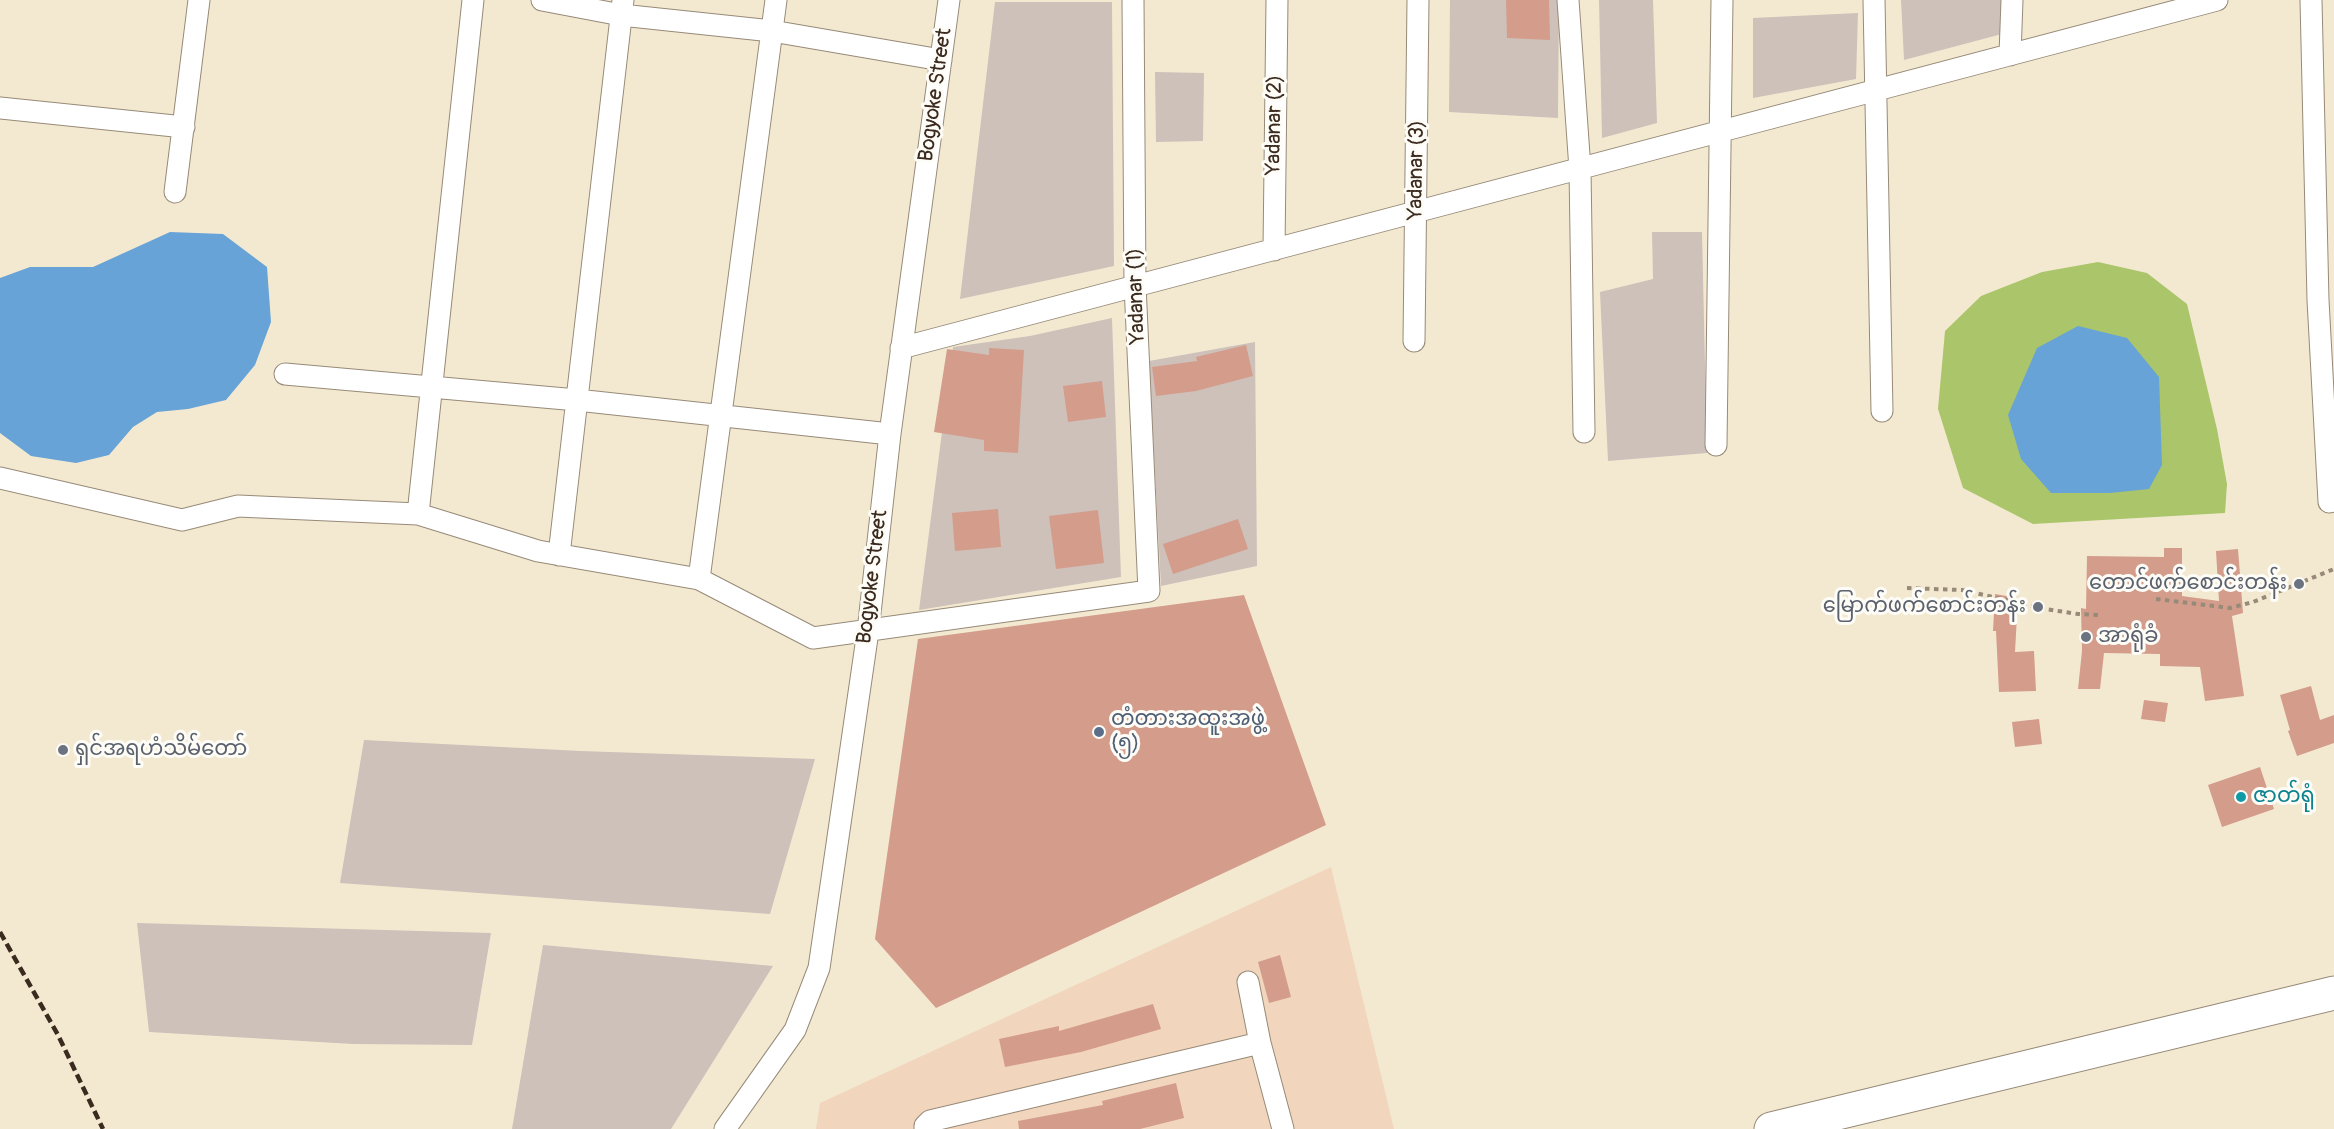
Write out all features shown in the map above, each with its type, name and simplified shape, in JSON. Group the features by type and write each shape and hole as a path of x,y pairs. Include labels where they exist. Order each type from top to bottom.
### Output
{"main road":[{"path":"1771,1129 2334,993"}],"street":[{"path":"175,192 199,0"},
{"path":"418,514 473,0"},
{"path":"542,0 622,7 941,60"},
{"path":"699,579 776,0"},
{"name":"Bogyoke Street","path":"725,1129 795,1029 819,968 868,631 901,348 949,0"},
{"name":"Yadanar (1)","path":"868,631 1149,591 1135,285 1133,0"},
{"name":"Yadanar (2)","path":"1274,249 1277,0"},
{"name":"Yadanar (3)","path":"1414,341 1418,0"},
{"path":"1568,0 1580,169 1584,432"},
{"path":"1716,445 1722,0"},
{"path":"1874,0 1882,411"},
{"path":"2010,55 2012,0"},
{"path":"901,348 2010,55 2169,6 2217,0"},
{"path":"2311,0 2318,300 2329,502 2334,501"},
{"path":"559,555 622,7"},
{"path":"0,108 184,127"},
{"path":"285,374 577,400 890,434"},
{"path":"0,478 182,520 238,506 418,514 537,551 699,579 813,638 868,631"},
{"path":"1248,982 1260,1043 1283,1129"},
{"path":"925,1129 930,1122 1260,1043"}],"path":[{"path":"2156,599 2230,608 2253,602 2334,569"},
{"path":"1907,588 1962,590 2044,609 2100,615"}],"shaded area":[{"path":"1450,0 1559,0 1558,118 1449,112"},
{"path":"1599,0 1653,0 1657,123 1602,138"},
{"path":"1901,0 2003,0 2002,34 1904,60"},
{"path":"995,2 1112,2 1114,266 960,299"},
{"path":"1858,13 1856,79 1753,98 1753,18"},
{"path":"1155,72 1204,73 1203,141 1156,142"},
{"path":"1652,232 1702,232 1707,453 1608,461 1600,292 1653,279"},
{"path":"1112,318 1121,577 919,610 953,347 1030,336"},
{"path":"1255,342 1257,566 1161,586 1149,361"},
{"path":"364,740 581,751 815,759 770,914 340,883"},
{"path":"1331,867 1394,1129 816,1129 820,1103"},
{"path":"137,923 491,933 472,1045 353,1044 149,1032"},
{"path":"543,945 773,966 671,1129 512,1129"}],"green space":[{"path":"2098,262 2147,273 2187,304 2217,429 2227,484 2225,513 2033,524 1963,488 1938,409 1945,331 1981,296 2042,272"}],"water":[{"path":"170,232 223,234 267,267 271,322 255,365 226,400 188,409 157,412 133,427 109,455 76,463 31,456 0,433 0,278 30,267 93,267"},
{"path":"2078,326 2127,338 2159,377 2162,465 2149,489 2110,493 2051,493 2021,459 2008,415 2037,348"}],"building":[{"path":"1506,0 1549,0 1550,40 1507,38"},
{"path":"1246,345 1253,376 1196,391 1156,396 1152,367 1197,361 1196,357"},
{"path":"989,348 1024,350 1018,453 984,451 984,440 934,432 947,349 989,355"},
{"path":"1102,381 1106,417 1068,422 1063,386"},
{"path":"998,509 1001,547 955,551 952,513"},
{"path":"1098,510 1104,563 1056,569 1049,516"},
{"path":"1238,519 1248,549 1173,574 1163,544"},
{"path":"2164,548 2182,548 2182,596 2219,601 2216,551 2238,549 2243,613 2232,616 2244,696 2205,701 2200,667 2160,666 2160,654 2104,653 2100,689 2078,689 2082,651 2081,608 2086,609 2087,556 2164,557"},
{"path":"1995,594 2018,598 2015,652 2034,651 2036,691 1999,692 1996,631 1993,631"},
{"name":"တံတားအထူးအဖွဲ့ (၅)","path":"1244,595 1326,825 936,1008 875,939 918,639"},
{"path":"2311,686 2320,720 2334,715 2334,743 2297,756 2288,731 2290,730 2280,695"},
{"path":"2144,700 2168,703 2165,722 2141,719"},
{"path":"2039,719 2042,744 2015,747 2012,722"},
{"name":"ဇာတ်ရုံ","path":"2260,767 2274,809 2222,827 2208,785"},
{"path":"1280,955 1291,997 1269,1003 1258,962"},
{"path":"1153,1004 1161,1029 1081,1052 1005,1067 999,1039 1059,1026 1059,1031"},
{"path":"1176,1083 1184,1118 1140,1129 1019,1129 1018,1121 1103,1105 1102,1101"}],"railway":[{"path":"0,932 58,1035 103,1129"}],"place":[{"name":"တောင်ဖက်စောင်းတန်း","path":"2299,584"},
{"name":"မြောက်ဖက်စောင်းတန်း","path":"2038,607"},
{"name":"အာရုံခံ","path":"2086,637"},
{"name":"တံတားအထူးအဖွဲ့ (၅)","path":"1099,732"},
{"name":"ရှင်အရဟံသိမ်တော်","path":"63,750"},
{"name":"ဇာတ်ရုံ","path":"2241,797"}]}
